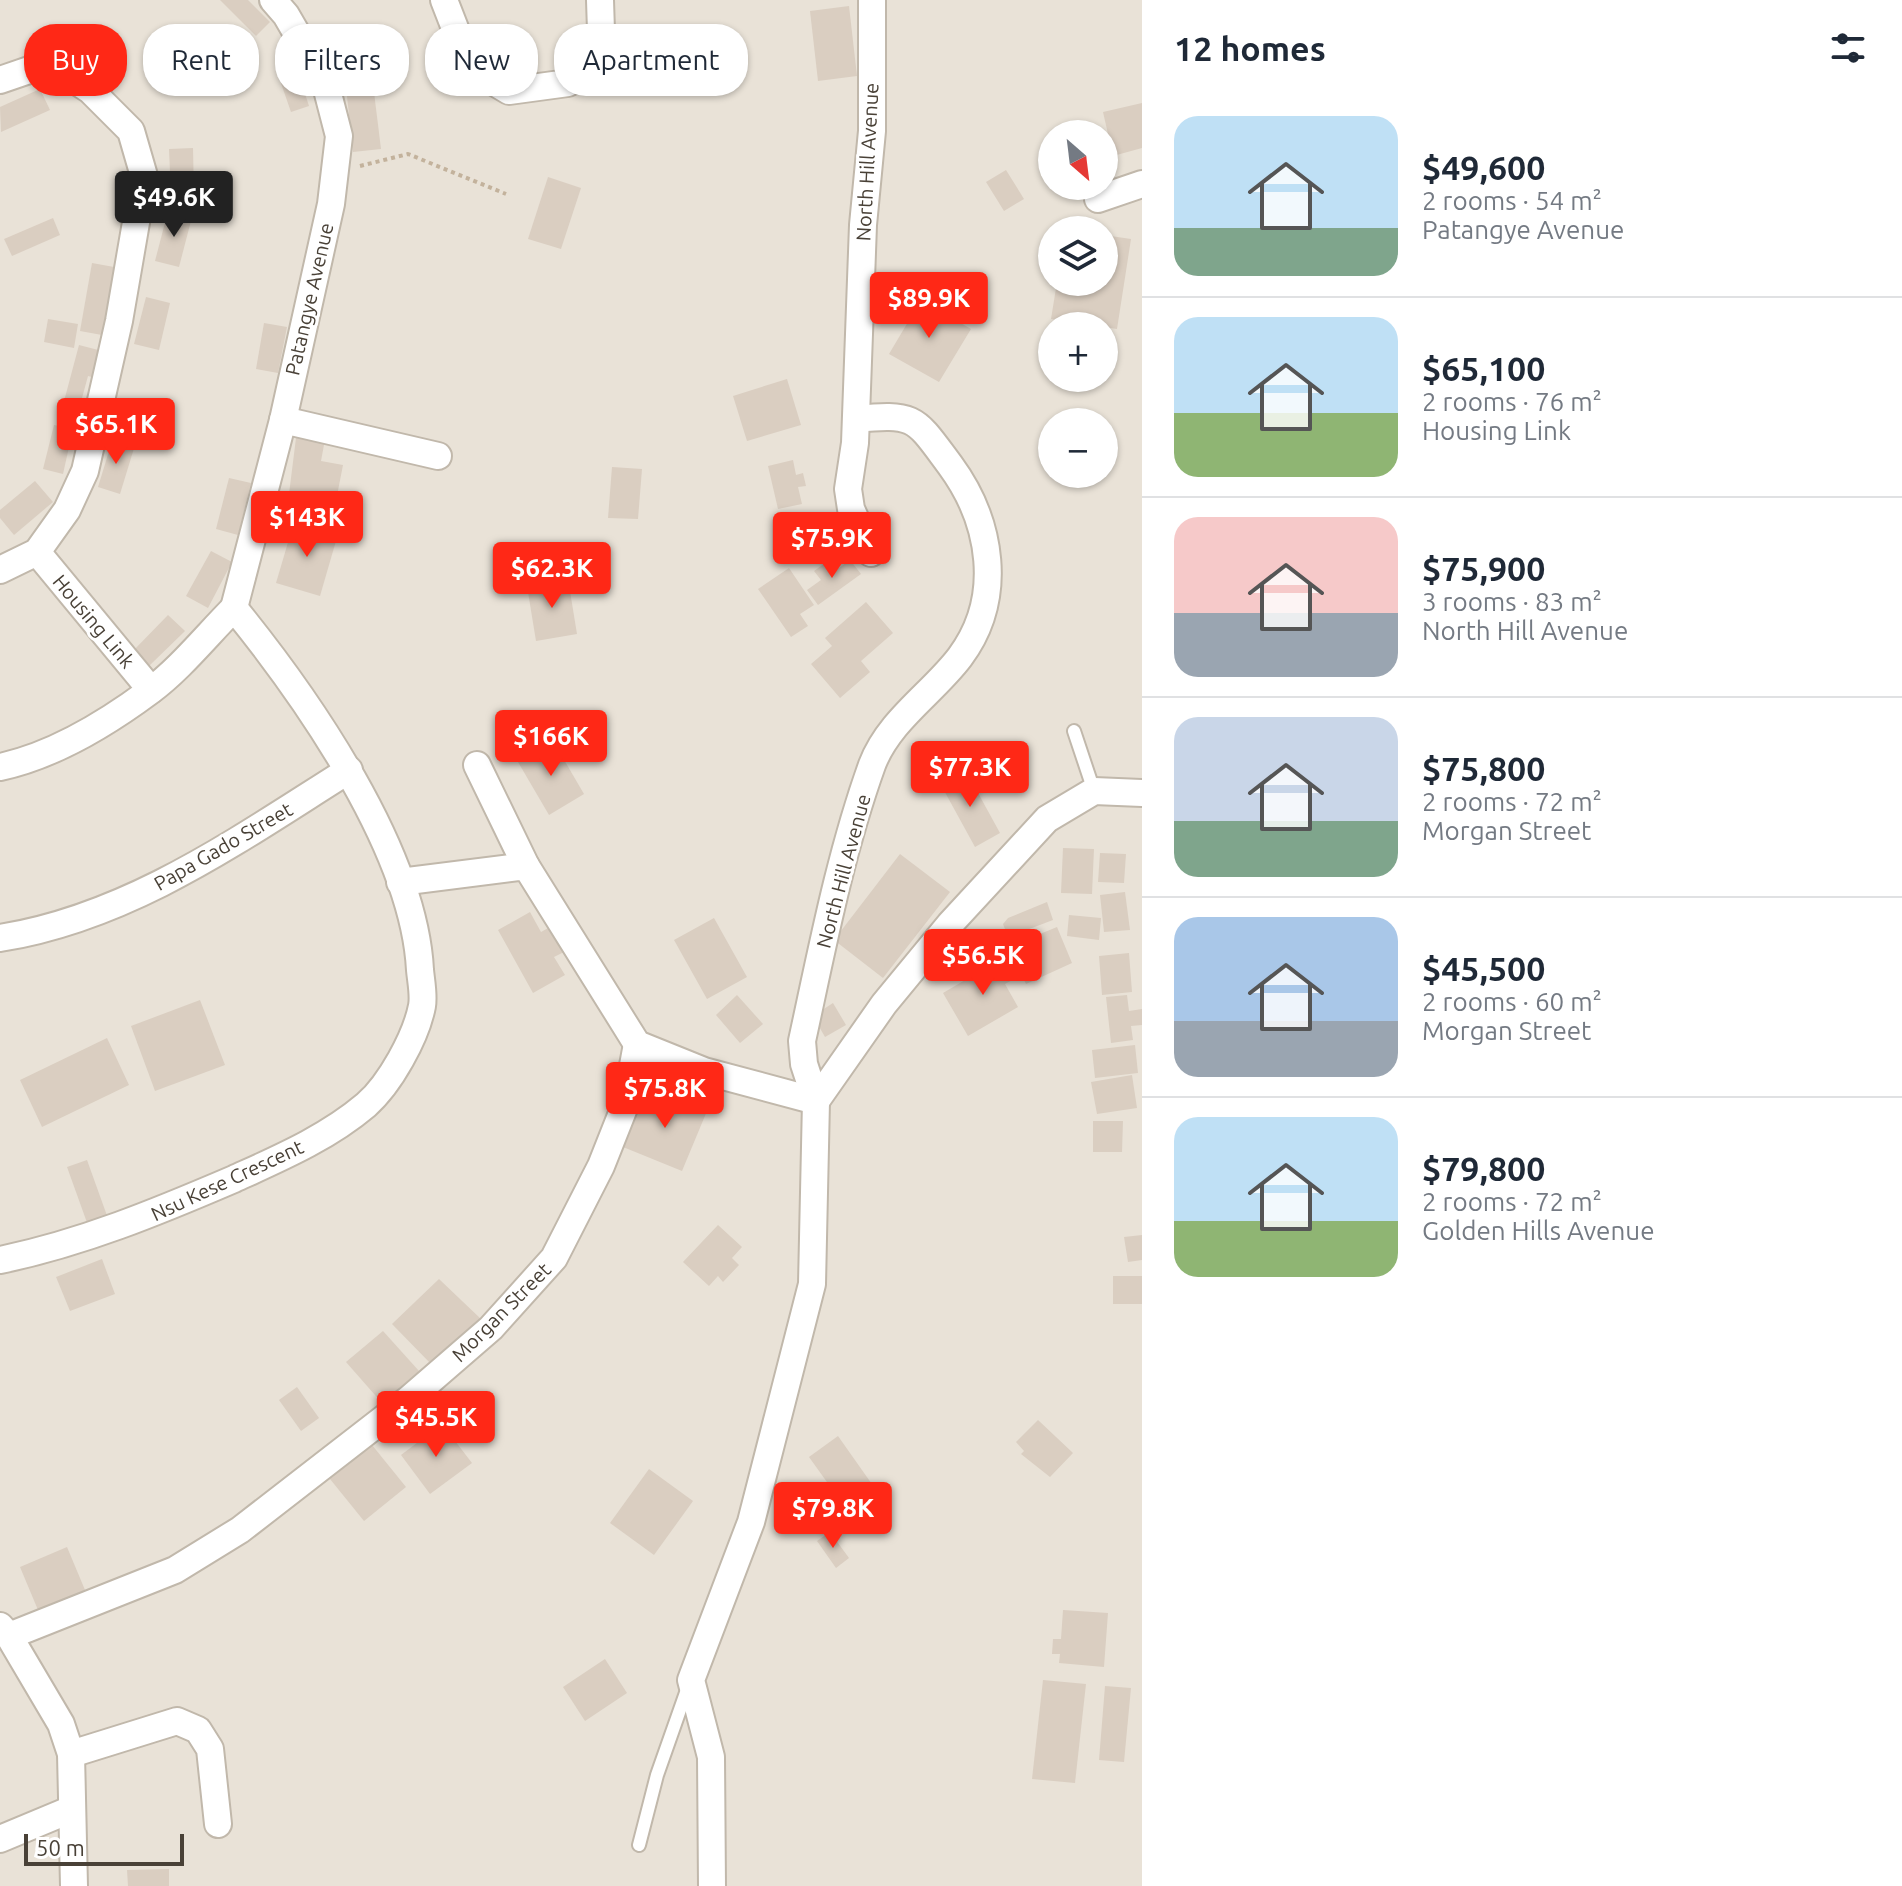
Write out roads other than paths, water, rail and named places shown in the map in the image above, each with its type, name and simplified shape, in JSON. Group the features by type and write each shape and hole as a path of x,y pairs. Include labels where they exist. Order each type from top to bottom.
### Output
{"street":[{"name":"Patangye Avenue","path":"234,608 283,420 331,204 339,136 325,82 286,15 273,0"},
{"path":"444,0 458,36 479,73 509,91 568,83 602,62 600,0"},
{"name":"North Hill Avenue","path":"871,553 851,509 848,489 856,419 863,225 872,131 872,0"},
{"path":"0,80 35,68 64,73 90,90 131,131 144,176 119,321 85,471 67,510 37,552 0,570"},
{"path":"1118,192 1142,184"},
{"name":"North Hill Avenue","path":"816,1101 804,1064 802,1041 834,895 873,762 901,720 960,657 981,621 989,585 986,544 977,514 954,471 923,429 905,417 856,419"},
{"path":"283,420 438,456"},
{"name":"Housing Link","path":"37,552 151,690"},
{"path":"0,767 25,762 83,733 151,690 234,608"},
{"name":"Nsu Kese Crescent","path":"0,1260 49,1250 141,1220 303,1148 367,1104 403,1056 422,1005 419,944 400,882 349,770 234,608"},
{"path":"477,765 526,866 637,1044 704,1071 816,1101"},
{"name":"Papa Gado Street","path":"0,938 105,909 167,882 349,770"},
{"path":"712,1886 711,1757 691,1680 751,1522 812,1284 816,1101 884,1004 950,924 1047,819 1094,791 1142,793"},
{"path":"400,882 526,866"},
{"name":"Morgan Street","path":"5,1631 175,1570 240,1530 409,1399 491,1328 554,1258 561,1245 601,1166 626,1103 637,1044"},
{"path":"5,1631 61,1724 71,1754 74,1886"},
{"path":"71,1754 177,1721 198,1730 210,1749 218,1824"},
{"path":"0,1839 72,1809"}],"lane":[{"path":"1074,731 1094,791"},
{"path":"639,1845 657,1775 691,1680"}]}
